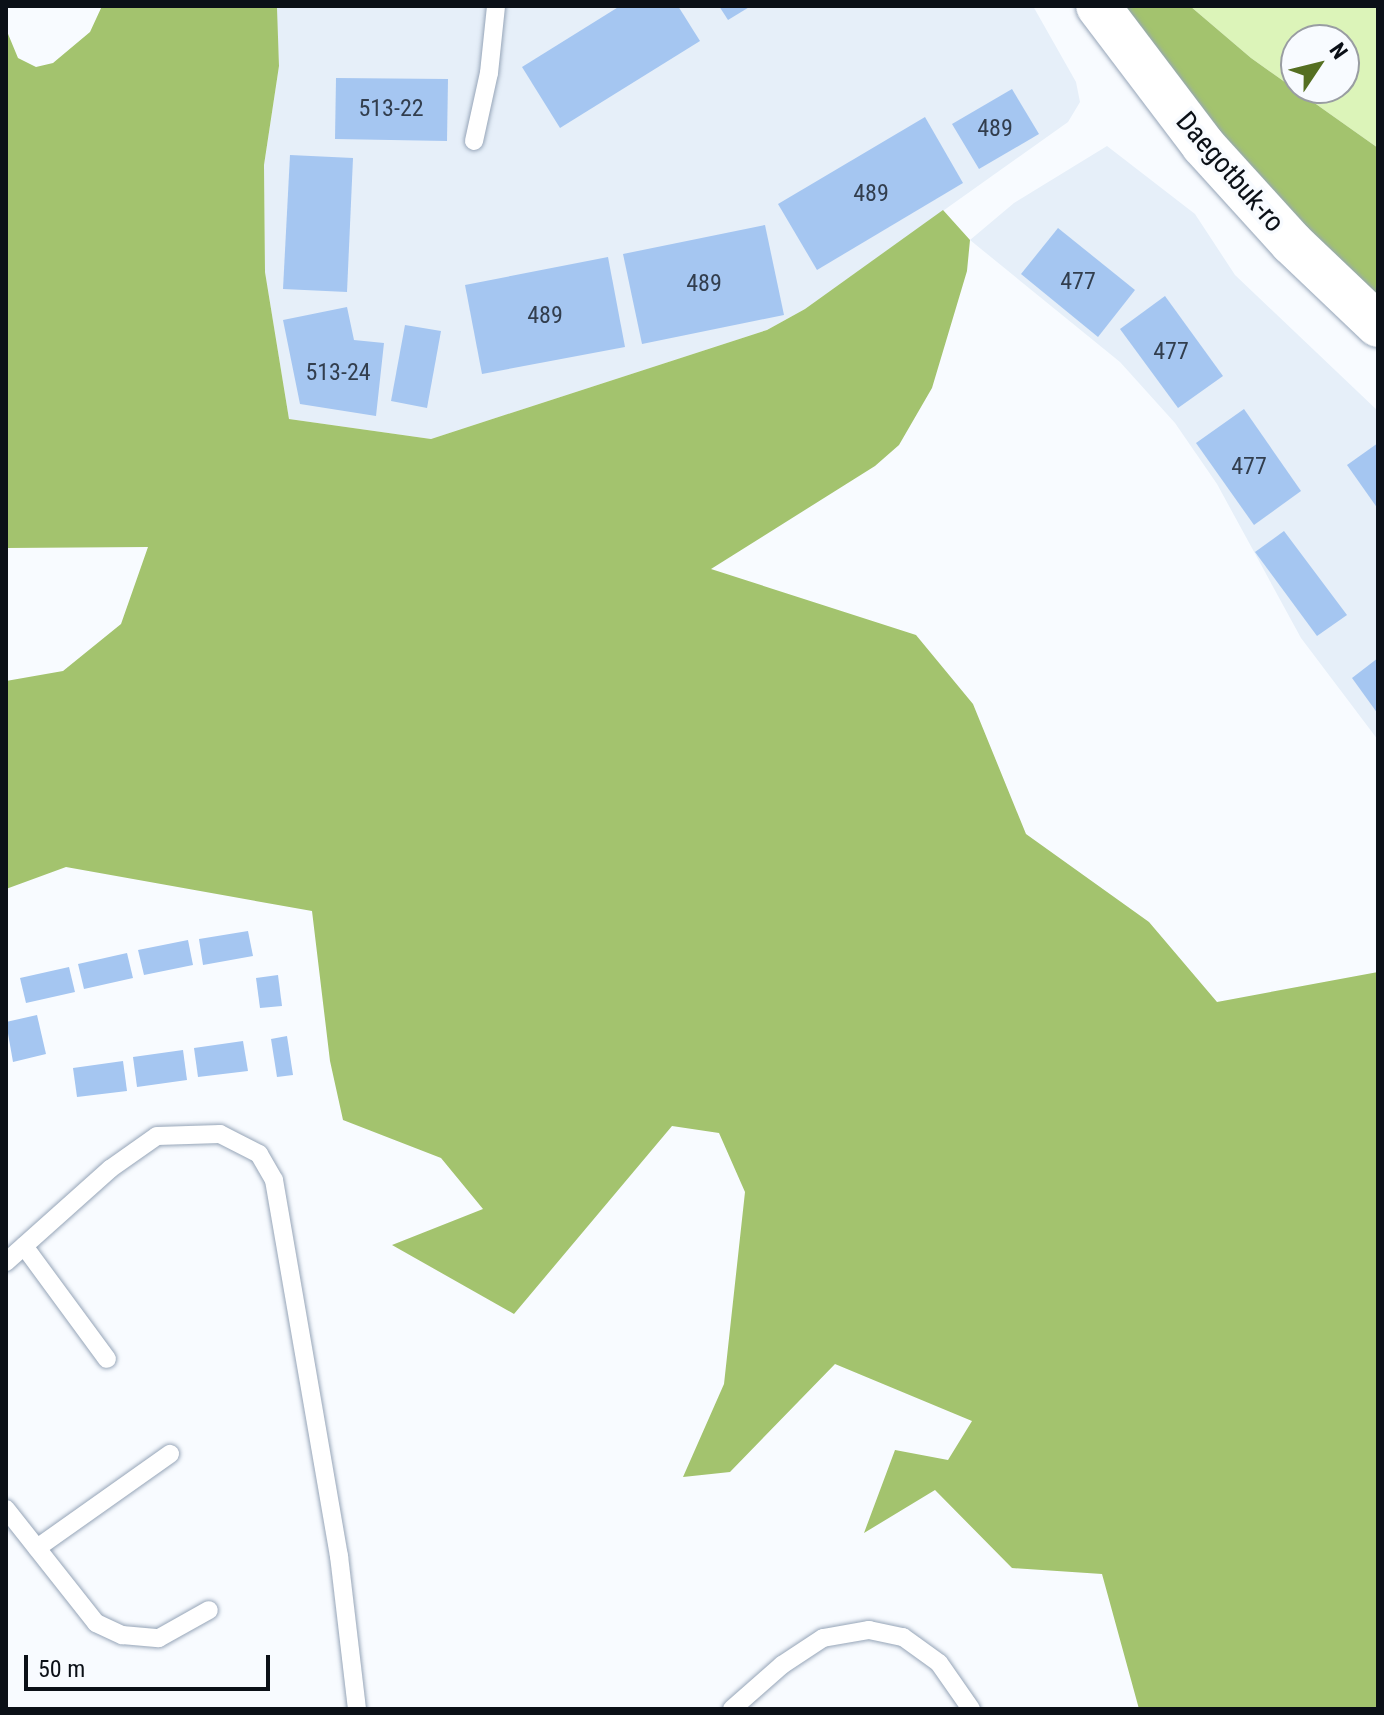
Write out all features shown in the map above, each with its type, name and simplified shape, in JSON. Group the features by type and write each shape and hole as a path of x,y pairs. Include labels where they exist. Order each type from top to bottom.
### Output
{"street":[{"name":"Daegotbuk-ro","path":"1098,6 1203,145 1292,243 1378,325"}],"lane":[{"path":"474,141 489,73 496,6"},
{"path":"6,1262 110,1169 157,1136 220,1134 259,1154 277,1195 339,1556 357,1709"},
{"path":"24,1246 107,1359"},
{"path":"37,1548 170,1454"},
{"path":"6,1509 96,1623 122,1635 159,1638 209,1610"},
{"path":"732,1709 782,1665 823,1638 869,1630 903,1637 939,1663 971,1709"}],"shaded area":[{"path":"276,6 1033,6 1076,82 1080,102 1068,122 805,309 767,330 431,439 289,419 265,272 264,165 279,66"},
{"path":"1107,146 1195,214 1235,275 1378,411 1378,740 1301,638 1217,484 1175,423 1120,362 970,240 1014,203"}],"green space":[{"path":"102,6 277,8 279,66 264,165 265,272 289,419 431,439 767,330 805,309 943,210 970,240 967,271 932,388 899,445 875,466 711,569 916,635 973,704 1026,834 1149,922 1217,1002 1378,972 1378,1709 1139,1709 1102,1574 1012,1568 935,1490 864,1533 895,1450 948,1460 972,1421 835,1364 730,1472 683,1477 724,1384 745,1192 719,1133 672,1126 514,1314 392,1245 483,1209 441,1158 343,1120 330,1061 312,911 66,867 6,889 6,681 63,671 121,624 148,547 6,548 6,29 18,58 36,67 53,63 90,32"},
{"path":"1100,6 1190,6 1280,79 1280,104 1316,104 1378,148 1378,324"},
{"path":"1190,6 1378,6 1378,148 1316,104 1360,104 1360,24 1280,24 1280,79"}],"building":[{"path":"620,6 678,6 700,41 560,128 522,67"},
{"path":"719,6 751,6 728,20"},
{"path":"336,78 448,79 447,141 335,139"},
{"path":"1012,89 1039,134 979,169 952,124"},
{"path":"925,117 963,183 817,270 778,204"},
{"path":"290,155 353,158 347,292 283,289"},
{"path":"765,225 784,315 642,344 623,254"},
{"path":"1058,228 1135,290 1098,337 1021,274"},
{"path":"608,257 625,347 482,374 465,285"},
{"path":"1165,296 1223,376 1178,408 1120,329"},
{"path":"347,307 354,340 384,343 376,416 300,404 283,320"},
{"path":"405,325 441,331 427,408 391,401"},
{"path":"1244,409 1301,491 1254,525 1196,443"},
{"path":"1378,443 1378,509 1347,465"},
{"path":"1284,531 1347,615 1317,636 1255,552"},
{"path":"1378,658 1378,714 1352,678"},
{"path":"248,931 253,956 203,965 199,939"},
{"path":"188,940 193,965 144,975 138,950"},
{"path":"127,953 133,978 84,989 78,964"},
{"path":"69,967 75,992 26,1003 20,978"},
{"path":"278,975 282,1006 260,1008 256,978"},
{"path":"37,1015 46,1054 13,1062 6,1022"},
{"path":"287,1036 293,1075 277,1077 271,1039"},
{"path":"243,1041 248,1071 198,1077 194,1048"},
{"path":"183,1050 187,1080 137,1087 133,1057"},
{"path":"123,1061 127,1091 77,1097 73,1068"}]}
